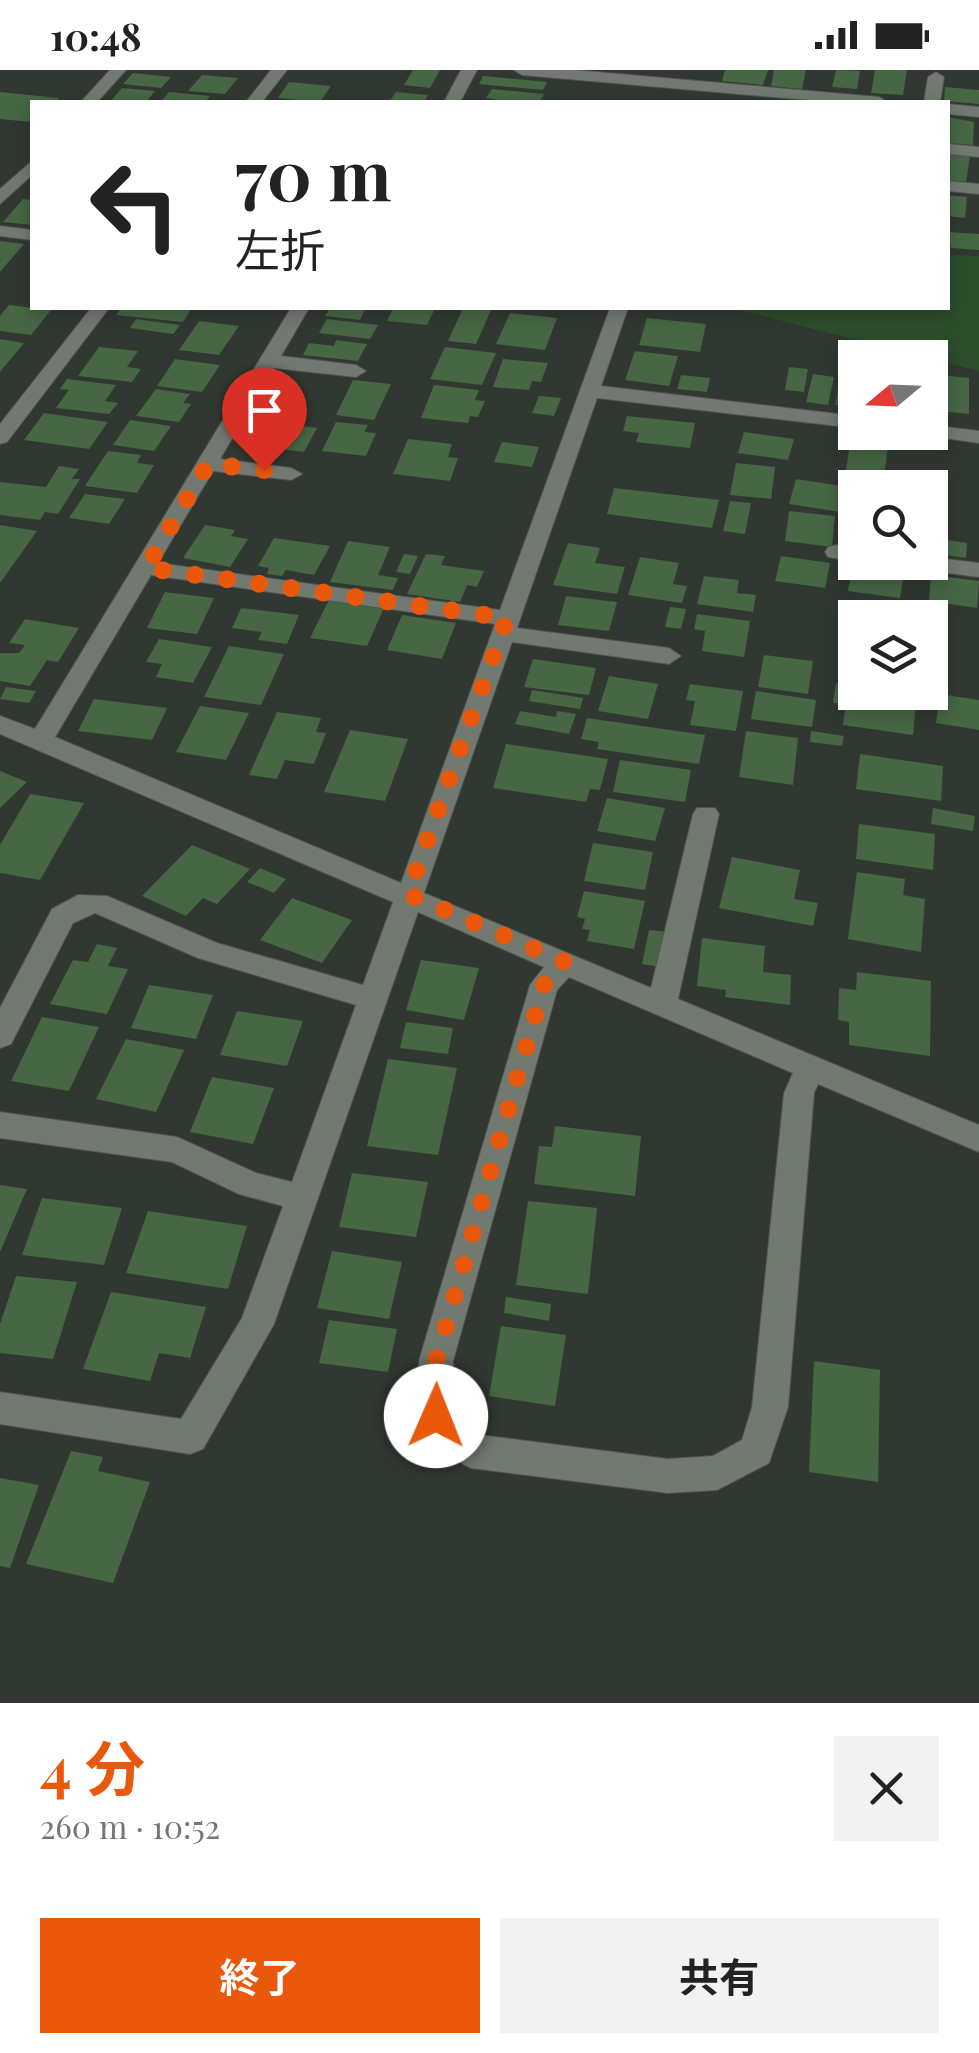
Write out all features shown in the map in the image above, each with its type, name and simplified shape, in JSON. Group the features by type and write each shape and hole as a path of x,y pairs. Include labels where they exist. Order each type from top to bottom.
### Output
{"street":[{"path":"90,100 118,70"},
{"path":"256,100 279,70"},
{"path":"453,100 469,70"},
{"path":"522,70 700,78 864,100"},
{"path":"932,100 936,77"},
{"path":"950,109 979,112"},
{"path":"950,149 979,152"},
{"path":"0,199 30,170"},
{"path":"950,186 979,188"},
{"path":"0,231 30,235"},
{"path":"0,438 98,310"},
{"path":"40,741 299,310"},
{"path":"0,1408 190,1437 257,1324 618,310"},
{"path":"269,361 356,370"},
{"path":"589,390 838,420"},
{"path":"948,433 979,437"},
{"path":"208,464 291,474"},
{"path":"948,566 979,570"},
{"path":"146,568 668,656"},
{"path":"0,724 979,1139"},
{"path":"662,1004 706,814"},
{"path":"0,1036 62,916 78,906 97,903 208,951 372,999"},
{"path":"565,962 544,985 436,1361 436,1416 470,1451 668,1476 717,1473 756,1451 770,1407 799,1093 810,1068"},
{"path":"0,1125 177,1150 250,1185 304,1198"}],"green space":[{"path":"950,255 979,256 979,371 948,363 948,340 856,340 738,310 950,310"}],"building":[{"path":"413,70 440,70 430,88 404,85"},
{"path":"725,70 768,70 763,85 722,81"},
{"path":"774,70 806,70 802,89 771,86"},
{"path":"836,70 860,71 857,89 832,87"},
{"path":"875,70 907,70 903,95 871,93"},
{"path":"133,73 171,77 161,88 123,84"},
{"path":"202,75 238,78 225,94 188,91"},
{"path":"483,76 547,82 543,90 479,84"},
{"path":"289,82 331,86 321,100 278,98"},
{"path":"945,87 979,90 979,104 944,100"},
{"path":"122,88 155,91 148,100 112,100"},
{"path":"492,89 544,94 540,100 486,98"},
{"path":"0,92 59,98 30,100 30,122 0,119"},
{"path":"169,92 210,96 207,100 163,100"},
{"path":"396,92 428,95 425,100 390,100"},
{"path":"950,117 974,122 973,145 950,143"},
{"path":"950,154 970,156 966,182 950,180"},
{"path":"950,195 967,197 965,218 950,216"},
{"path":"23,199 30,200 30,225 3,222"},
{"path":"950,232 979,234 979,250 951,248"},
{"path":"0,241 24,244 0,272"},
{"path":"9,305 51,310 31,335 0,331 0,316"},
{"path":"120,310 191,310 183,322 116,315"},
{"path":"329,310 365,310 360,320 325,316"},
{"path":"392,310 434,310 427,325 387,321"},
{"path":"462,310 491,310 476,344 448,341"},
{"path":"510,313 557,318 545,350 496,344"},
{"path":"647,318 706,324 700,352 639,345"},
{"path":"136,319 180,325 173,334 130,328"},
{"path":"327,319 378,325 370,339 319,333"},
{"path":"199,321 239,326 219,355 179,350"},
{"path":"0,339 24,343 0,372"},
{"path":"336,340 367,344 358,361 303,355 309,343 334,346"},
{"path":"99,347 138,351 127,367 141,369 132,382 78,376"},
{"path":"445,347 496,353 482,385 430,379"},
{"path":"635,351 678,356 669,386 625,380"},
{"path":"175,359 220,365 202,392 157,386"},
{"path":"503,359 548,363 541,382 532,381 529,390 493,387"},
{"path":"789,367 808,369 804,392 785,390"},
{"path":"813,374 834,377 828,405 806,402"},
{"path":"681,375 710,378 707,392 677,389"},
{"path":"948,376 969,378 969,414 948,412"},
{"path":"67,379 116,385 105,401 118,403 109,414 56,408 69,390 60,389"},
{"path":"353,380 391,384 374,420 336,415"},
{"path":"434,385 479,390 475,400 485,401 478,417 470,416 468,423 421,418"},
{"path":"156,389 190,394 183,403 191,404 179,422 136,416"},
{"path":"539,396 561,398 554,416 532,413"},
{"path":"44,413 108,422 89,449 24,440"},
{"path":"627,416 695,423 690,448 636,442 639,433 623,431"},
{"path":"130,420 171,426 154,451 113,445"},
{"path":"264,421 317,428 304,452 251,446"},
{"path":"336,422 368,425 364,432 376,433 366,456 322,451"},
{"path":"744,432 794,439 788,460 738,453"},
{"path":"408,439 452,444 448,457 458,458 450,481 393,474"},
{"path":"502,442 539,447 532,467 494,462"},
{"path":"849,450 888,450 885,470 846,470"},
{"path":"108,451 141,455 137,463 154,465 137,493 85,486"},
{"path":"736,463 775,467 771,499 730,495"},
{"path":"59,466 79,469 72,479 80,479 58,514 45,512 40,520 0,515 0,482 46,487"},
{"path":"796,479 838,485 838,512 789,504"},
{"path":"614,488 719,500 712,528 607,514"},
{"path":"85,494 125,499 109,524 69,518"},
{"path":"730,501 751,503 745,534 723,531"},
{"path":"789,511 835,516 832,547 785,541"},
{"path":"0,525 37,531 0,583"},
{"path":"205,525 235,530 231,536 248,539 230,567 183,558"},
{"path":"274,538 330,546 314,575 286,570 282,576 267,574 269,568 258,566"},
{"path":"948,540 967,543 966,558 948,556"},
{"path":"348,541 390,547 378,575 398,578 393,590 330,582"},
{"path":"568,543 600,548 595,563 625,567 617,594 553,585"},
{"path":"404,554 418,556 410,574 396,572"},
{"path":"426,554 445,556 441,565 484,571 477,587 467,585 460,602 407,594"},
{"path":"781,556 830,563 825,588 775,581"},
{"path":"640,557 679,563 673,584 687,586 682,603 628,595"},
{"path":"704,576 739,580 737,593 756,595 753,612 697,604"},
{"path":"948,577 979,581 977,608 948,604 948,600 929,600 931,580"},
{"path":"850,580 903,580 900,598 848,591"},
{"path":"165,592 214,598 197,634 147,628"},
{"path":"566,596 617,602 609,631 558,625"},
{"path":"329,600 384,608 367,646 310,638"},
{"path":"670,607 686,609 681,629 665,627"},
{"path":"241,608 299,615 287,644 258,640 262,632 232,628"},
{"path":"697,614 750,621 744,657 702,651 705,631 694,629"},
{"path":"402,615 456,623 442,659 387,650"},
{"path":"25,619 79,628 58,662 47,660 30,686 0,681 0,653 19,653 25,645 9,643"},
{"path":"159,639 212,647 193,683 156,677 162,664 146,662"},
{"path":"229,646 284,654 261,705 204,697"},
{"path":"764,655 813,661 808,694 758,687"},
{"path":"533,659 596,668 589,695 524,687"},
{"path":"609,676 658,684 648,719 598,711"},
{"path":"836,683 838,683 838,703 833,703"},
{"path":"690,684 743,691 736,731 690,725 695,701 686,700"},
{"path":"6,687 36,691 29,703 0,699"},
{"path":"532,690 583,698 580,709 529,701"},
{"path":"756,691 816,700 812,727 751,719"},
{"path":"948,695 979,700 979,730 936,723 938,710 948,710"},
{"path":"94,699 167,708 152,740 78,731"},
{"path":"200,706 249,713 226,760 176,752"},
{"path":"845,710 915,710 913,735 843,725"},
{"path":"520,711 556,717 557,711 576,714 569,734 515,724"},
{"path":"277,712 321,718 316,732 326,733 314,764 285,760 277,779 249,775"},
{"path":"587,718 705,735 699,764 597,749 599,742 581,739"},
{"path":"350,730 408,739 385,801 324,792"},
{"path":"746,731 798,738 793,785 739,777"},
{"path":"811,731 844,736 842,746 810,742"},
{"path":"506,744 608,759 600,790 590,789 586,802 493,788"},
{"path":"860,754 943,766 941,801 856,789"},
{"path":"620,760 691,770 685,802 613,792"},
{"path":"0,771 27,782 0,808"},
{"path":"30,794 84,803 40,880 0,873 0,845"},
{"path":"607,798 665,808 655,841 597,831"},
{"path":"933,808 975,816 973,831 931,824"},
{"path":"859,824 935,834 933,870 856,859"},
{"path":"593,843 653,852 645,890 584,881"},
{"path":"192,845 250,869 217,904 203,898 186,916 142,896"},
{"path":"732,857 800,870 794,899 818,903 813,926 719,908"},
{"path":"260,868 286,879 274,893 247,882"},
{"path":"857,872 905,879 903,895 925,899 921,952 848,939"},
{"path":"584,891 645,901 634,949 587,941 590,930 582,929 585,919 577,917"},
{"path":"292,898 352,920 322,963 260,940"},
{"path":"649,930 668,932 661,967 642,964"},
{"path":"702,938 765,946 763,972 791,975 790,1005 725,997 726,990 697,986"},
{"path":"97,944 117,948 108,966 128,969 107,1014 50,1004 73,960 88,962"},
{"path":"421,960 479,968 464,1020 406,1010"},
{"path":"857,972 931,981 930,1056 849,1045 849,1022 838,1020 839,988 856,990"},
{"path":"149,985 213,995 196,1039 131,1028"},
{"path":"237,1011 303,1021 287,1066 220,1055"},
{"path":"42,1017 99,1027 69,1091 11,1081"},
{"path":"406,1022 453,1028 448,1054 400,1048"},
{"path":"126,1039 184,1050 156,1112 96,1099"},
{"path":"388,1059 457,1068 438,1155 367,1146"},
{"path":"212,1077 274,1088 253,1144 190,1132"},
{"path":"555,1126 641,1136 635,1196 534,1184 539,1146 552,1147"},
{"path":"352,1173 428,1182 416,1237 339,1227"},
{"path":"0,1185 27,1189 0,1252"},
{"path":"42,1198 122,1208 104,1265 22,1255"},
{"path":"528,1201 597,1208 588,1294 516,1285"},
{"path":"148,1211 247,1226 228,1289 126,1273"},
{"path":"332,1251 402,1262 389,1319 317,1308"},
{"path":"16,1276 77,1282 53,1359 0,1353 0,1324"},
{"path":"111,1292 206,1307 190,1358 159,1353 150,1381 83,1369"},
{"path":"506,1297 551,1304 549,1321 504,1313"},
{"path":"329,1320 397,1329 388,1372 319,1363"},
{"path":"501,1326 566,1335 555,1406 489,1396"},
{"path":"814,1361 880,1370 878,1482 809,1472"},
{"path":"71,1451 103,1457 98,1471 150,1482 113,1583 26,1564"},
{"path":"0,1478 39,1485 10,1568 0,1566"}],"route":[{"path":"264,470 208,464 146,568 507,618 408,894 565,962 544,985 468,1248 436,1361 436,1416"}]}
